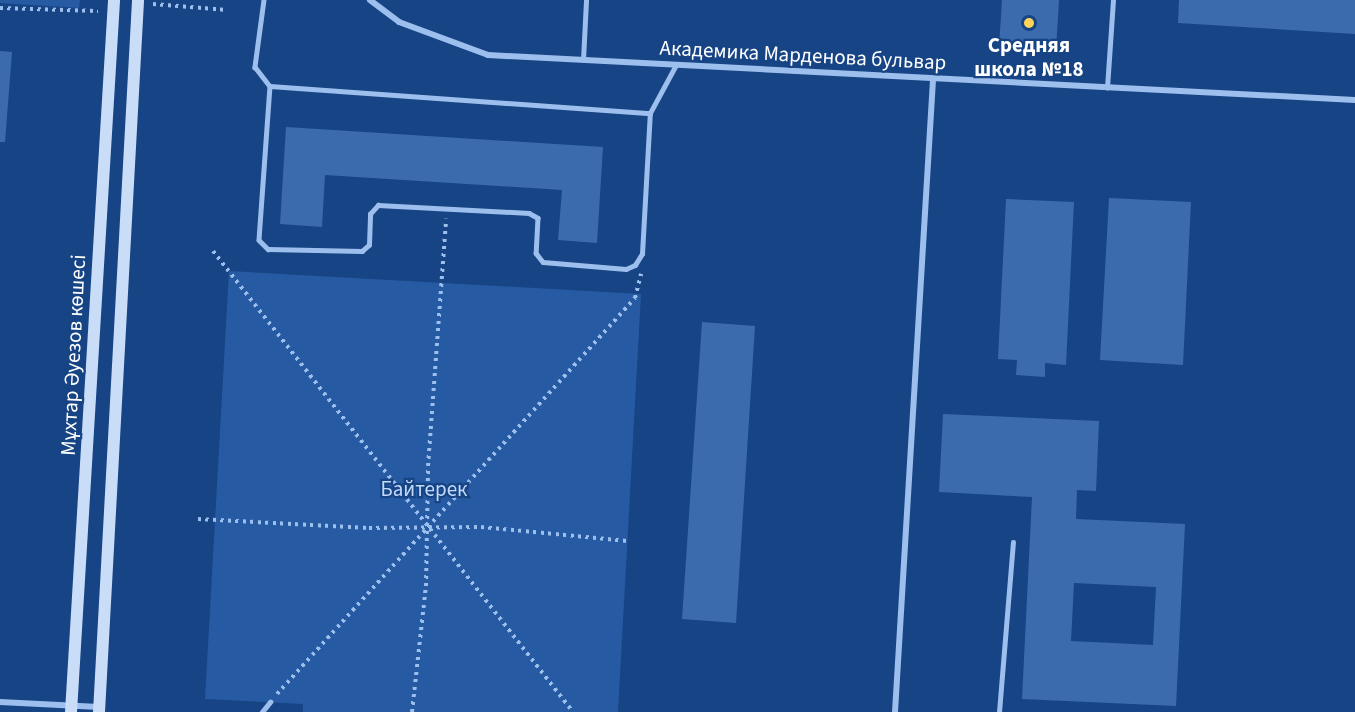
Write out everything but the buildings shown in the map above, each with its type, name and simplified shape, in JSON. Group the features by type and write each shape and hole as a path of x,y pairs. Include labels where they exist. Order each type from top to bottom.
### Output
{"main road":[{"name":"Мұхтар Әуезов көшесі","path":"71,709 114,2"},
{"path":"99,710 138,2"}],"street":[{"name":"Академика Марденова бульвар","path":"370,0 399,22 488,55 1355,100"},
{"path":"895,712 933,79"},
{"path":"0,702 99,710"}],"lane":[{"path":"264,0 255,67 270,86 259,240 268,249 362,251 369,245 370,214 378,205 447,208 529,213 538,218 536,253 543,262 626,269 635,266 642,254 650,113 676,65"},
{"path":"583,60 586,0"},
{"path":"1107,88 1113,0"},
{"path":"270,86 650,113"},
{"path":"999,712 1013,543"},
{"path":"262,712 270,702"}],"path":[{"path":"0,8 103,12 114,2"},
{"path":"138,2 227,10"},
{"path":"412,712 426,586 427,527 447,208"},
{"path":"213,252 573,712"},
{"path":"270,702 635,298 641,284 635,266"},
{"path":"198,519 369,528 481,526 627,541"}],"green space":[{"path":"0,0 80,0 79,8 0,3"},
{"name":"Байтерек","path":"229,271 641,294 618,712 303,712 303,704 205,699"}],"place":[{"name":"Средняя школа №18","path":"1029,23"}]}
